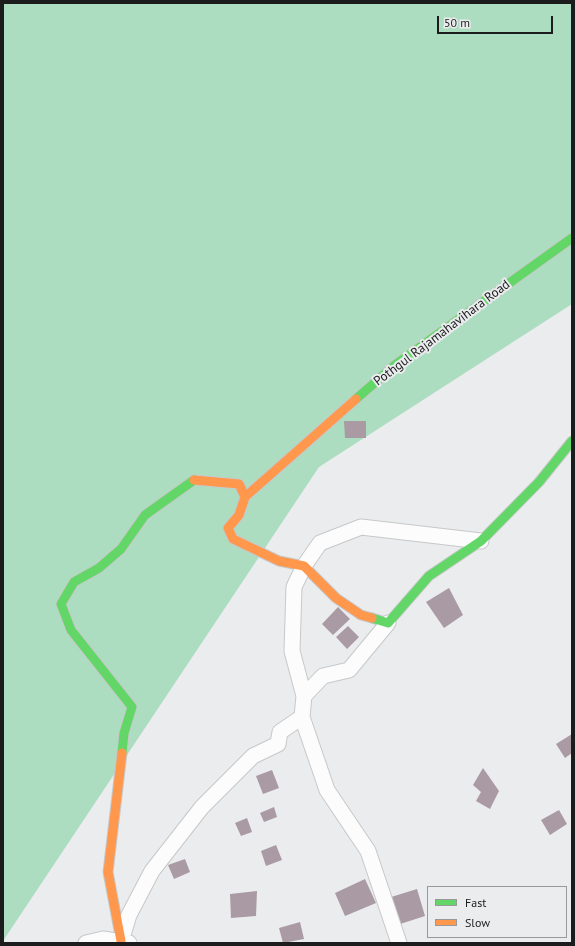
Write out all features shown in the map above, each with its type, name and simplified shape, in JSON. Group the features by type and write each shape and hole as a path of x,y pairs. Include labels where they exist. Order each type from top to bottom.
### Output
{"street":[{"name":"Pothgul Rajamahavihara Road","path":"245,497 395,365 572,238"},
{"path":"304,696 323,676 349,670 429,576 481,541 539,482 572,441"},
{"path":"125,942 108,872 124,733 132,706 71,630 61,604 74,582 99,568 120,549 145,515 192,480 239,484 245,497 240,515 228,528 233,539 279,561 304,566 336,598 361,615 388,623"},
{"path":"399,943 368,851 327,790 302,717 304,696 292,651 294,587 304,566 320,543 361,527 481,541"},
{"path":"125,942 129,915 152,871 202,807 253,756 278,744 280,732 302,717"},
{"path":"86,943 103,939 125,942"}],"green space":[{"path":"3,3 572,3 572,304 319,467 3,941"}],"building":[{"path":"344,421 366,421 366,438 345,438"},
{"path":"449,588 463,615 444,628 426,602"},
{"path":"338,607 350,619 333,635 322,624"},
{"path":"348,626 359,637 347,649 336,637"},
{"path":"572,734 572,753 565,758 556,744"},
{"path":"483,768 499,791 490,809 476,801 481,792 473,785"},
{"path":"272,770 279,788 263,794 256,776"},
{"path":"274,807 277,817 264,822 260,813"},
{"path":"559,810 567,824 550,835 541,820"},
{"path":"247,818 252,832 241,836 235,823"},
{"path":"276,845 282,860 266,866 261,851"},
{"path":"185,859 190,872 174,879 168,865"},
{"path":"365,879 376,903 345,916 335,893"},
{"path":"417,889 425,916 397,925 388,898"},
{"path":"257,891 256,916 231,918 230,894"},
{"path":"300,922 304,939 283,943 279,928"}],"traffic: fast":[{"path":"356,399 395,365 572,238"},
{"path":"372,618 388,623 429,576 481,541 539,482 572,441"},
{"path":"122,753 124,733 132,707 71,630 61,604 74,582 99,568 121,549 145,515 194,480"}],"traffic: slow":[{"path":"245,497 356,399"},
{"path":"194,480 239,484 245,497 239,515 228,528 233,539 279,561 304,566 336,598 361,615 372,618"},
{"path":"121,941 108,872 122,753"}]}
